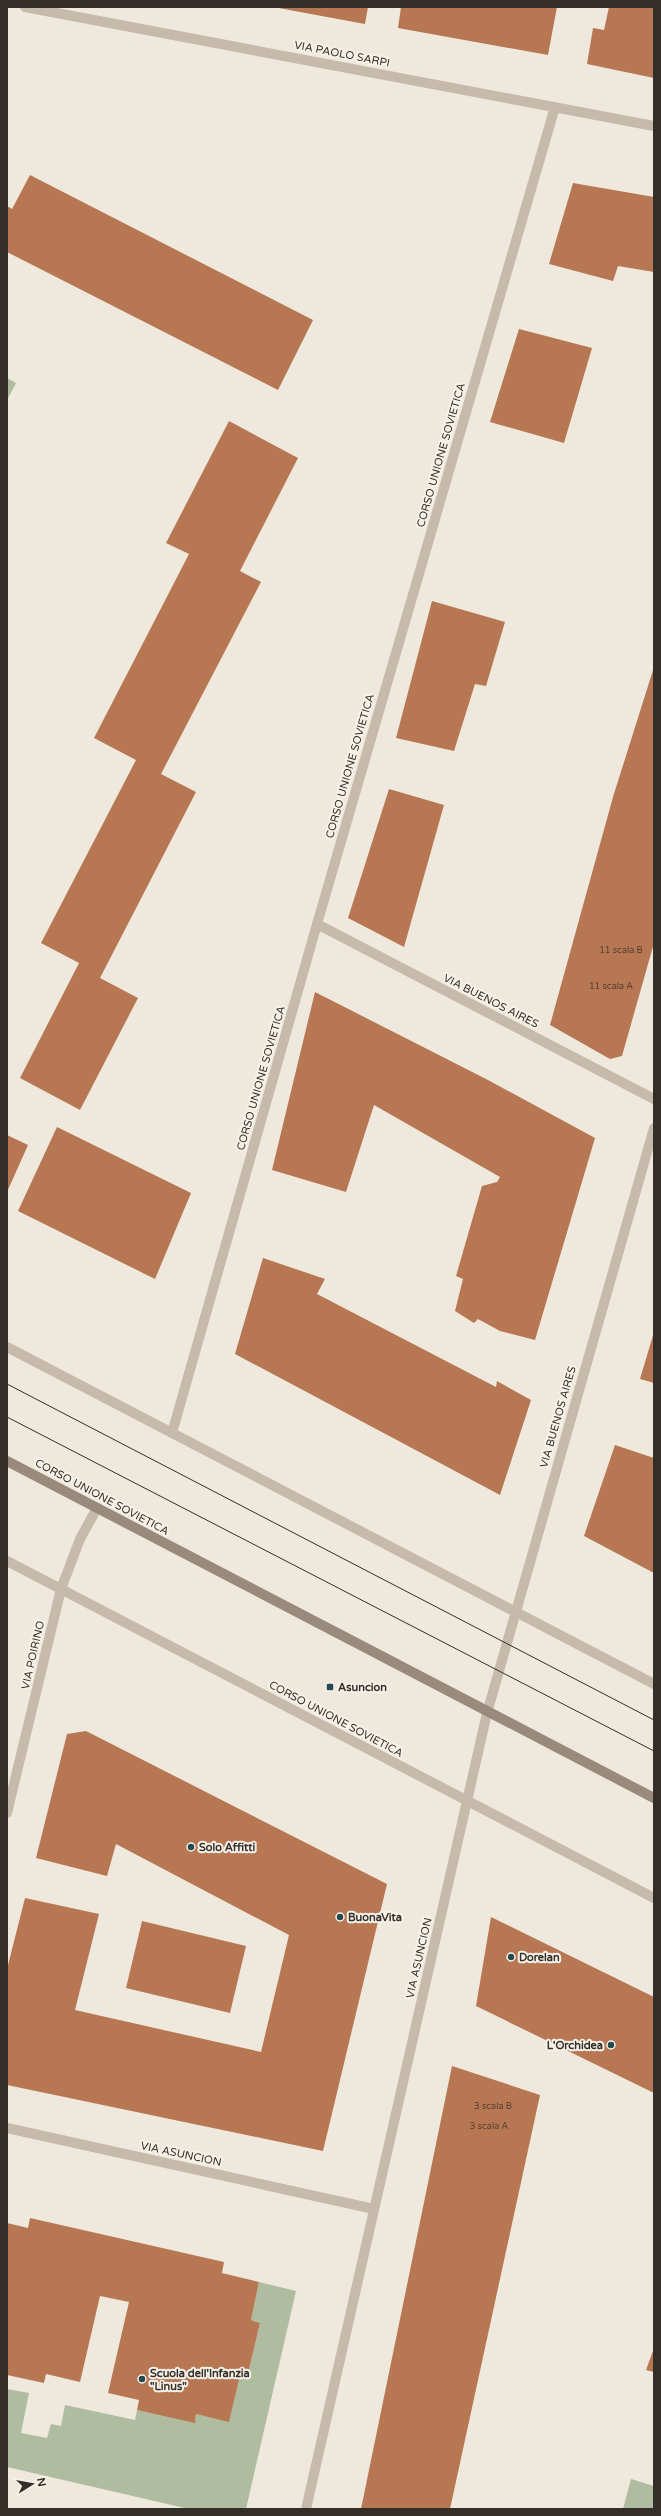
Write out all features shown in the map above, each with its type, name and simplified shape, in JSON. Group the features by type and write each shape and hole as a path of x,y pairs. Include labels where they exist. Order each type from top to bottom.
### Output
{"main road":[{"name":"CORSO UNIONE SOVIETICA","path":"7,1461 487,1713 654,1798"}],"street":[{"name":"VIA PAOLO SARPI","path":"25,7 654,126"},
{"name":"CORSO UNIONE SOVIETICA","path":"172,1433 317,924 555,107"},
{"name":"VIA BUENOS AIRES","path":"317,924 654,1099"},
{"name":"VIA BUENOS AIRES","path":"487,1713 514,1610 654,1128"},
{"path":"7,1347 654,1684"},
{"name":"VIA POIRINO","path":"7,1813 61,1589 80,1539 97,1508"},
{"name":"CORSO UNIONE SOVIETICA","path":"7,1561 654,1898"},
{"name":"VIA ASUNCION","path":"306,2509 487,1713"},
{"name":"VIA ASUNCION","path":"7,2128 374,2209"}],"green space":[{"path":"7,378 16,383 7,400"},
{"path":"259,2282 296,2291 246,2509 189,2509 7,2467 7,2389 29,2393 21,2433 47,2438 51,2424 61,2426 65,2405 135,2420 137,2410 195,2422 196,2414 229,2421 240,2376 247,2378 260,2323 251,2320"},
{"path":"631,2479 654,2486 654,2509 623,2509"}],"building":[{"path":"273,7 368,7 365,24"},
{"path":"401,7 557,7 548,55 398,28"},
{"path":"609,7 654,7 654,78 587,64 593,28 604,30"},
{"path":"30,175 313,320 278,390 7,252 7,206 12,209"},
{"path":"573,183 654,197 654,272 618,266 613,281 549,264"},
{"path":"519,329 592,348 564,443 490,422"},
{"path":"229,421 298,458 240,571 261,582 161,774 196,792 100,978 138,998 80,1110 20,1078 79,963 41,943 136,760 94,738 189,554 166,543"},
{"path":"432,601 505,622 486,686 475,684 454,751 396,738"},
{"path":"654,667 654,943 622,1056 610,1059 550,1025 613,797"},
{"path":"389,789 444,805 404,947 348,918"},
{"path":"315,992 488,1080 595,1138 535,1340 500,1331 478,1319 474,1323 455,1311 463,1279 456,1276 482,1186 497,1182 500,1177 374,1105 346,1192 272,1170"},
{"path":"57,1127 191,1193 155,1279 18,1211"},
{"path":"7,1135 28,1145 7,1192"},
{"path":"263,1258 325,1279 317,1294 496,1387 497,1381 531,1400 500,1495 235,1354"},
{"path":"654,1332 654,1383 640,1379"},
{"path":"615,1445 654,1458 654,1573 584,1536"},
{"path":"86,1731 387,1884 323,2151 7,2085 7,1969 25,1898 99,1914 75,2010 261,2052 289,1935 116,1844 107,1876 36,1858 67,1734"},
{"path":"491,1917 654,1997 654,2093 476,2006"},
{"path":"142,1921 246,1946 230,2013 126,1988"},
{"path":"452,2066 540,2095 450,2509 361,2509"},
{"path":"30,2218 224,2262 222,2273 259,2282 251,2320 260,2323 247,2378 240,2376 229,2422 196,2414 195,2423 137,2410 139,2400 108,2393 129,2302 100,2296 80,2382 46,2374 44,2383 7,2375 7,2223 28,2228"},
{"path":"654,2348 654,2372 646,2370"}],"tram line":[{"path":"7,1384 654,1720"},
{"path":"7,1417 654,1751"}],"place":[{"name":"Asuncion","path":"330,1687"},
{"name":"Solo Affitti","path":"191,1847"},
{"name":"BuonaVita","path":"340,1917"},
{"name":"Dorelan","path":"511,1957"},
{"name":"L'Orchidea","path":"611,2045"},
{"name":"Scuola dell'Infanzia \"Linus\"","path":"142,2379"}]}
